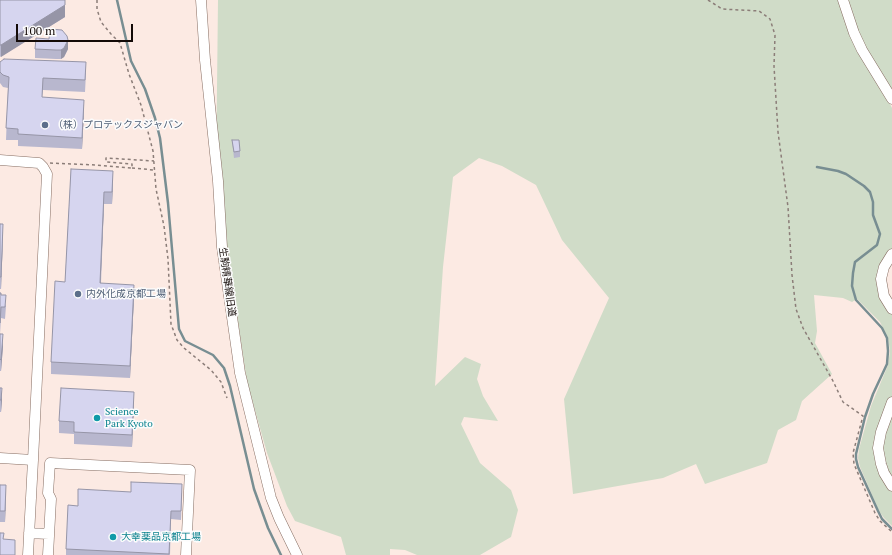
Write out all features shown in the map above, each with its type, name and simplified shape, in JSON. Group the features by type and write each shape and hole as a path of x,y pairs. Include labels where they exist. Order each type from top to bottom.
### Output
{"street":[{"name":"生駒精華線旧道","path":"201,0 205,60 218,181 222,247 240,373 271,498 297,555"},
{"path":"842,0 856,37 867,60 892,100"},
{"path":"849,0 867,60"},
{"path":"0,160 39,163 44,167 47,174 28,555"},
{"path":"892,254 884,268 881,279 884,296 892,309"},
{"path":"892,402 881,432 878,448 881,464 892,486"},
{"path":"0,458 32,460"},
{"path":"48,555 51,499 48,493 50,463 190,470 186,555"},
{"path":"31,492 48,493"},
{"path":"30,533 49,534"}],"path":[{"path":"97,0 97,9 101,22 120,43 129,74 141,105 153,151 156,189 164,226 168,259 171,324 177,340 184,348 211,370 222,382 227,398"},
{"path":"708,0 722,9 759,11 770,20 775,35 774,66 778,132 788,207 792,275 796,309 803,328 833,381 842,402 863,416 853,453 854,464 875,513 880,521 892,532"},
{"path":"132,168 132,164 106,162 106,158 154,161"},
{"path":"44,167 52,162 155,170"}],"green space":[{"path":"218,0 839,0 892,108 892,250 881,266 892,314 892,526 879,511 860,467 858,458 859,449 871,406 888,365 890,351 888,338 880,322 857,299 852,302 843,298 814,295 817,331 815,343 832,374 802,401 796,420 778,430 767,463 705,484 696,464 663,478 573,494 564,399 609,298 562,240 536,185 502,166 479,158 453,177 443,267 435,386 465,357 481,364 477,379 483,396 498,421 464,417 461,424 480,463 511,490 518,510 511,537 480,555 417,555 405,550 390,549 390,555 346,555 341,537 295,521 287,506 267,453 247,382 216,176"},
{"path":"845,0 892,0 892,95 869,59"}],"building":[{"path":"0,0 65,0 65,5 0,45"},
{"path":"50,29 62,30 67,36 68,40 64,48 61,50 35,49 36,38 49,39"},
{"path":"4,59 86,62 85,80 43,78 42,97 84,100 82,138 18,134 18,129 6,128 9,77 0,72 0,62"},
{"path":"232,140 239,140 240,151 234,152"},
{"name":"内外化成京都工場","path":"71,169 113,171 112,192 104,192 100,283 134,285 130,366 51,362 55,281 65,282"},
{"path":"0,224 3,224 1,277 0,277"},
{"path":"0,293 1,295 6,295 5,307 1,307 0,323"},
{"path":"0,334 3,334 1,360 0,359"},
{"path":"0,388 2,388 1,400 0,400"},
{"name":"Science Park Kyoto","path":"61,388 134,392 132,435 74,432 74,422 59,421"},
{"name":"大幸薬品京都工場","path":"131,482 182,484 181,511 171,511 169,554 66,549 68,505 78,506 78,489 131,492"},
{"path":"0,485 6,485 5,511 0,511"},
{"path":"0,533 4,533 3,539 15,540 15,555 0,555"}],"waterway":[{"path":"117,0 131,61 145,89 160,138 168,203 179,329 185,341 213,355 224,368 230,386 254,489 268,528 281,555"},
{"path":"817,167 846,174 870,192 873,202 873,215 880,234 877,245 855,262 853,273 852,286 856,300 882,328 887,338 888,351 887,364 873,394 865,417 856,459 858,467 882,519 892,529"}],"place":[{"name":"（株）プロテックスジャパン","path":"45,125"},
{"name":"内外化成京都工場","path":"78,294"},
{"name":"Science Park Kyoto","path":"97,418"},
{"name":"大幸薬品京都工場","path":"113,537"}]}
